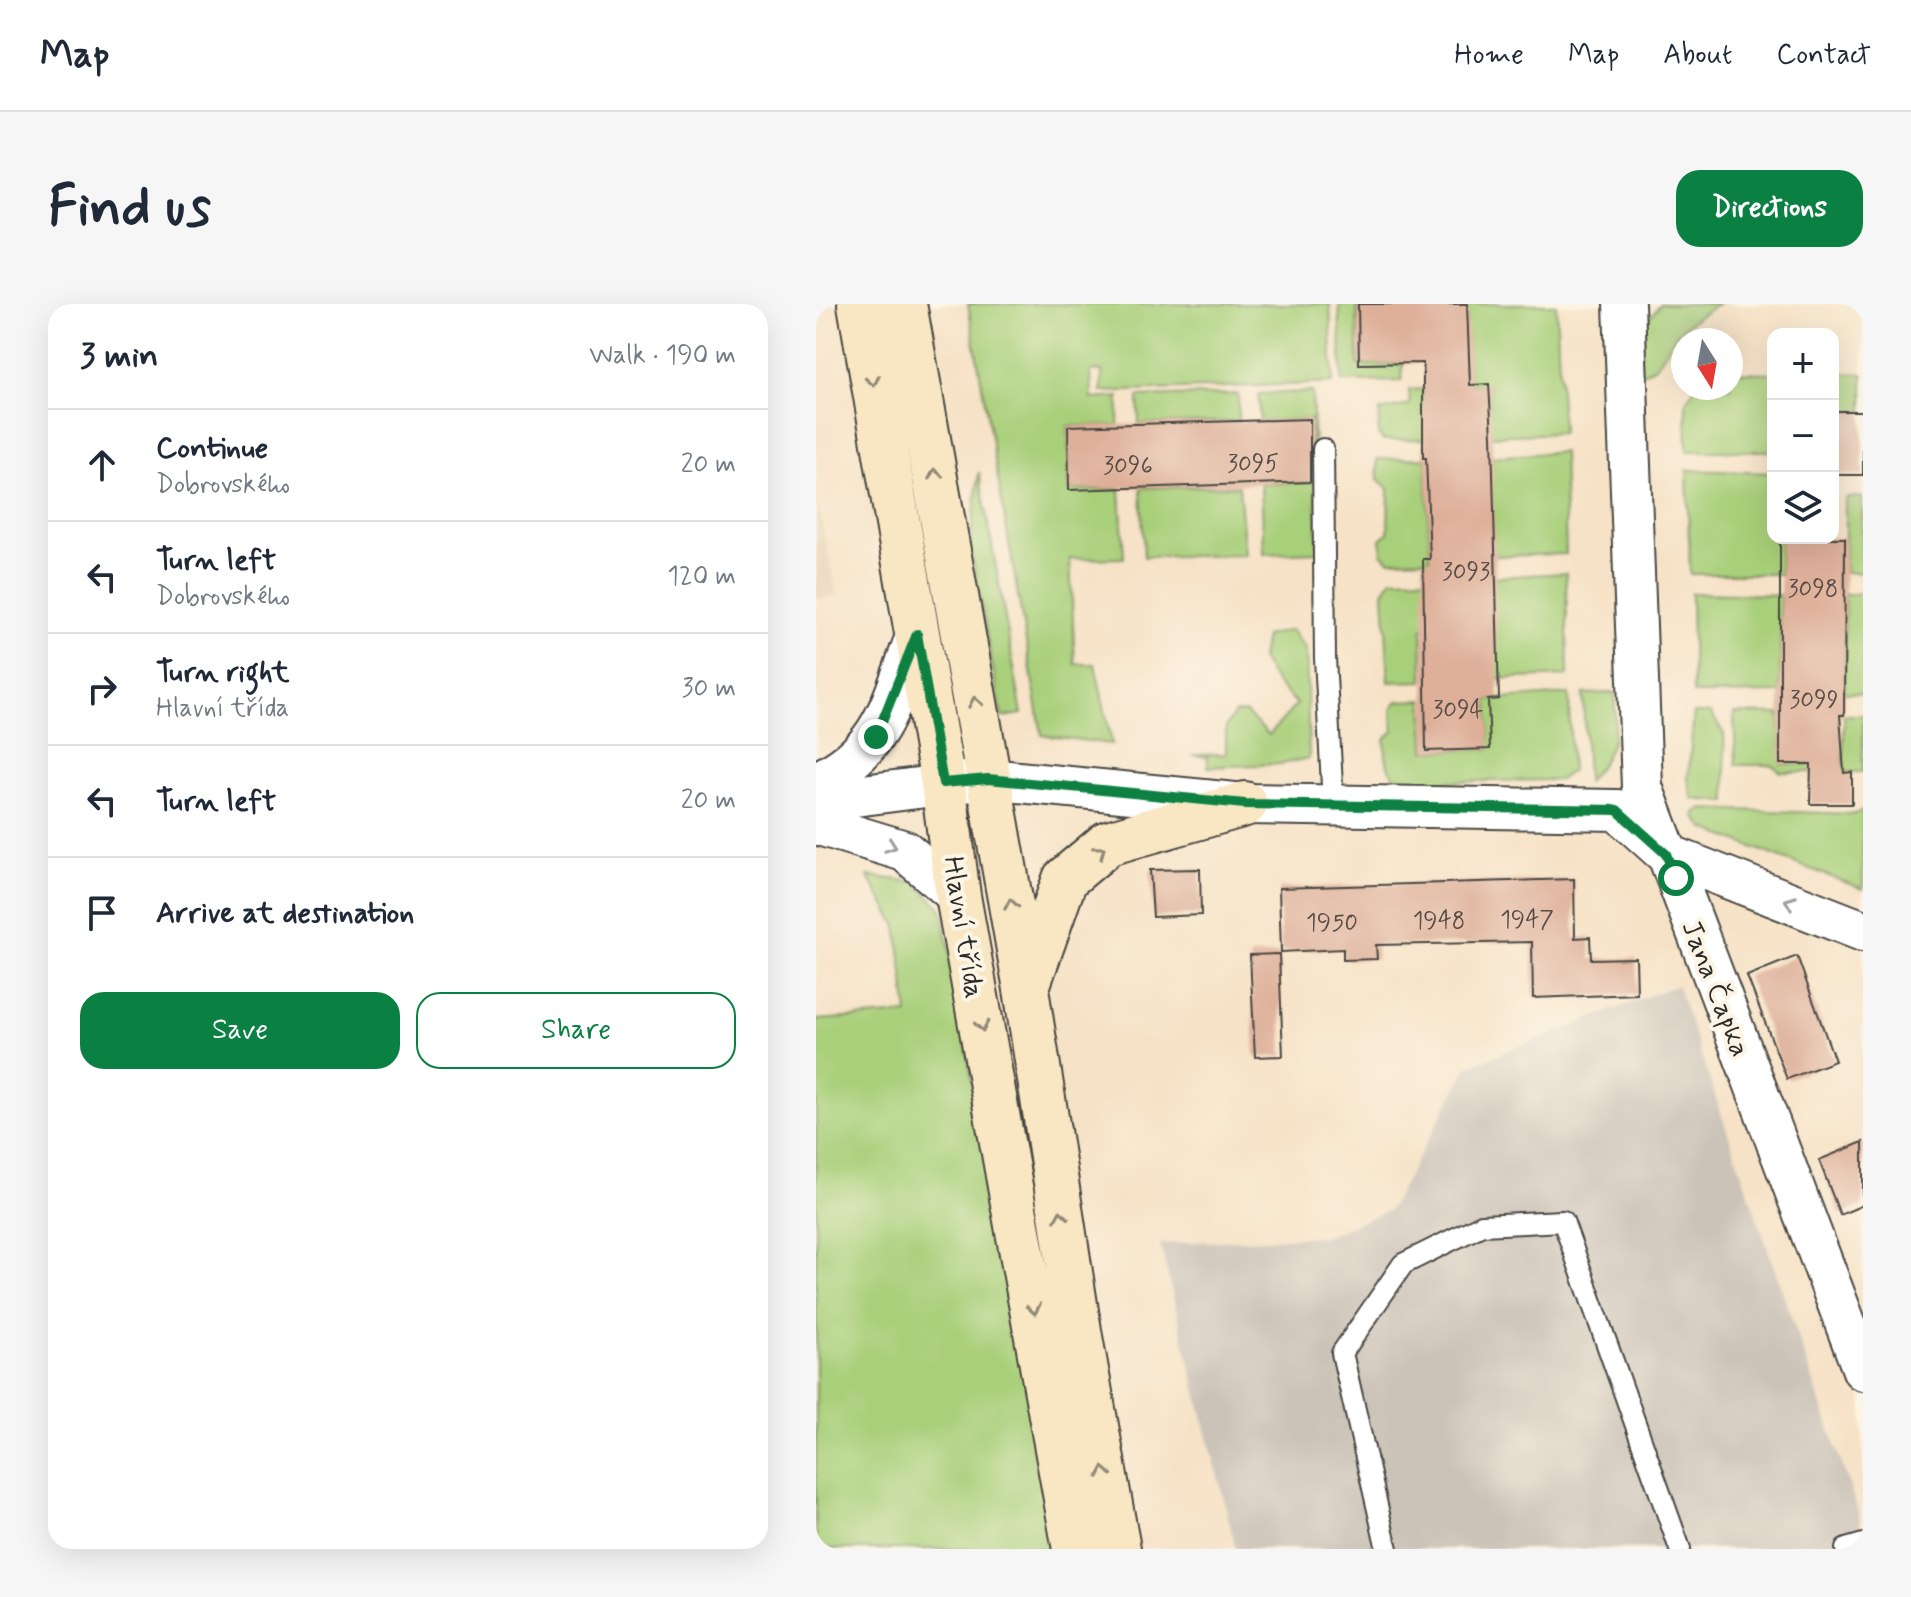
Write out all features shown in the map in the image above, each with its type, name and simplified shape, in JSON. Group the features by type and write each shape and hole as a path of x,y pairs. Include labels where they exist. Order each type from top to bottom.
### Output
{"main road":[{"name":"Hlavní třída","path":"860,304 943,783 958,896 1075,1549"},
{"name":"Hlavní třída","path":"904,304 1026,989 1080,1337 1118,1549"},
{"path":"1026,989 1065,879 1108,843 1245,804"}],"street":[{"name":"Jana Čapka","path":"1624,304 1642,787 1679,859 1863,1370"},
{"path":"816,782 846,768 876,737 917,634"},
{"path":"816,801 988,779 1245,804 1617,810 1679,859 1863,931"},
{"path":"816,824 905,851 958,896"}],"lane":[{"path":"1323,449 1325,658 1333,804"},
{"path":"1387,1549 1342,1353 1403,1264 1482,1225 1563,1221 1680,1549"},
{"path":"1846,1549 1863,1544"}],"shaded area":[{"path":"816,495 837,595 816,599"},
{"path":"1677,985 1859,1514 1863,1549 1236,1549 1160,1244 1326,1236 1389,1210 1469,1066"}],"green space":[{"path":"968,304 1330,304 1333,383 1102,392 1102,371 1091,371 1092,399 1119,397 1118,425 1068,426 1069,490 1120,489 1124,558 1070,559 1075,664 1095,664 1112,744 1042,735"},
{"path":"1339,304 1360,304 1357,305 1358,365 1403,364 1402,381 1342,382"},
{"path":"1466,304 1556,304 1562,433 1490,436 1489,385 1469,385"},
{"path":"1660,304 1718,304 1683,328 1671,328 1671,343 1658,363 1639,374 1643,325"},
{"path":"1743,372 1767,373 1767,451 1687,451 1686,401 1743,400"},
{"path":"1839,373 1863,374 1863,411 1845,411 1845,401 1839,401"},
{"path":"1423,389 1426,439 1383,440 1378,434 1380,411 1410,405 1409,390"},
{"path":"1312,392 1318,552 1264,554 1261,484 1313,482 1310,419 1260,421 1258,394"},
{"path":"1238,394 1238,421 1139,424 1138,397"},
{"path":"1563,452 1566,554 1494,556 1491,457"},
{"path":"1426,458 1430,559 1389,560 1382,553 1381,539 1388,533 1389,489 1378,479 1377,459"},
{"path":"1687,470 1767,473 1767,544 1780,544 1780,574 1690,574"},
{"path":"979,472 1022,714 1002,717 970,546"},
{"path":"1239,486 1245,555 1144,557 1141,488"},
{"path":"1862,497 1863,573 1845,572 1845,498"},
{"path":"1566,573 1568,676 1488,679 1495,577"},
{"path":"1430,578 1432,628 1422,629 1423,681 1389,682 1384,592 1392,579"},
{"path":"1691,593 1780,595 1780,693 1693,694"},
{"path":"1845,594 1863,594 1863,693 1844,693"},
{"path":"1291,630 1306,650 1309,758 1282,764 1208,767 1208,757 1193,755 1226,754 1226,726 1235,713 1246,713 1269,735 1297,704 1276,683 1261,659 1265,636"},
{"path":"1614,693 1612,741 1603,761 1587,782 1583,694"},
{"path":"1569,694 1571,771 1559,780 1405,782 1390,771 1385,739 1394,731 1392,708 1398,701 1423,700 1425,751 1489,749 1488,700"},
{"path":"1694,713 1711,713 1724,734 1727,802 1693,799 1688,779"},
{"path":"1734,713 1780,714 1781,764 1844,765 1844,715 1863,715 1863,772 1781,772 1772,765 1736,765"},
{"path":"1702,809 1855,814 1863,810 1863,889 1705,829 1695,817 1696,812"},
{"path":"868,876 915,882 942,909 1055,1549 816,1549 816,1020 908,1014 897,926"}],"building":[{"path":"1358,304 1467,304 1470,385 1489,384 1492,436 1499,699 1488,700 1490,749 1426,751 1423,559 1430,559 1426,458 1423,458 1423,363 1359,364"},
{"path":"1839,411 1863,411 1863,475 1839,475"},
{"path":"1310,419 1310,482 1069,490 1068,426"},
{"path":"1839,538 1845,538 1844,715 1840,715 1844,773 1852,772 1852,804 1810,804 1811,764 1780,764 1780,544 1839,544"},
{"path":"1200,869 1201,915 1153,917 1150,870"},
{"path":"1574,879 1575,938 1590,937 1591,959 1636,958 1637,994 1533,998 1532,942 1376,945 1377,959 1343,960 1343,949 1281,952 1279,888"},
{"path":"1279,954 1283,1056 1255,1057 1250,955"},
{"path":"1797,956 1835,1061 1787,1079 1747,976"},
{"path":"1863,1142 1863,1205 1840,1215 1819,1160"}],"route":[{"path":"876,737 917,634 943,783 988,779 1041,782 1245,804 1617,810 1666,854 1676,878"}]}
